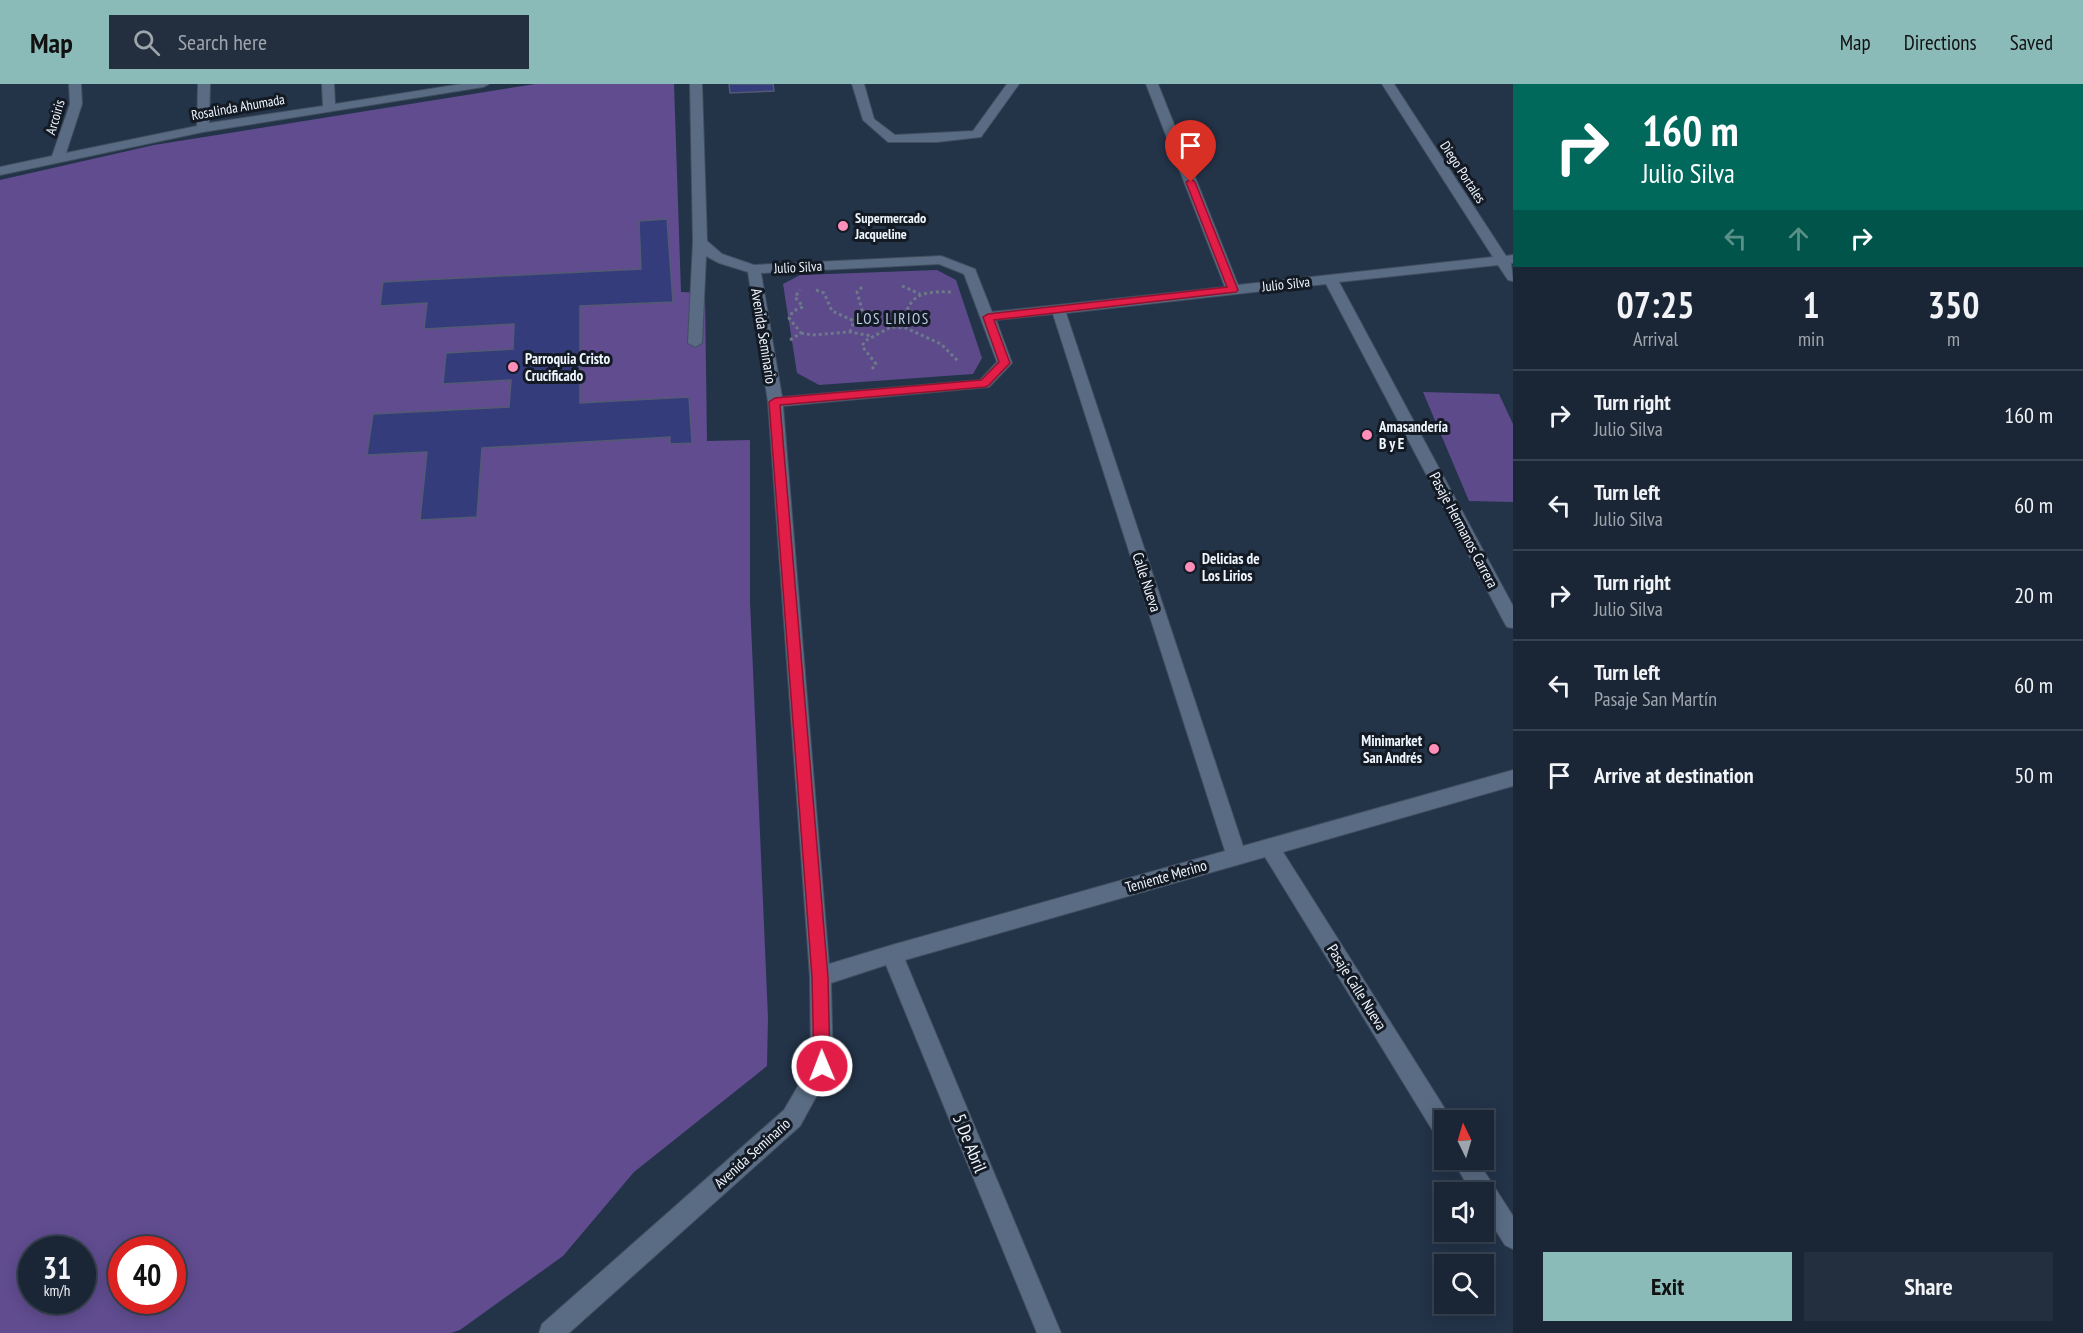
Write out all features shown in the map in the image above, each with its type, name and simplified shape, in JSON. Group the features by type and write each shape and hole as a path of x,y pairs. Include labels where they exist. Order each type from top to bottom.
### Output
{"street":[{"name":"Arcoiris","path":"58,158 76,104 75,84"},
{"path":"202,128 204,84"},
{"path":"328,84 329,107"},
{"name":"Rosalinda Ahumada","path":"0,171 202,128 483,84"},
{"path":"695,343 700,242 696,84"},
{"path":"858,84 869,120 892,139 977,134 1013,84"},
{"path":"1152,84 1233,290"},
{"name":"Diego Portales","path":"1388,84 1508,259 1513,277"},
{"name":"Avenida Seminario","path":"551,1333 792,1118 822,1066 820,977 775,402 754,269 730,264 706,251 700,242"},
{"name":"Julio Silva","path":"988,317 1508,259"},
{"name":"Julio Silva","path":"754,269 941,260 970,272 1005,363 994,374"},
{"name":"Pasaje Hermanos Carrera","path":"1330,279 1513,622"},
{"name":"Calle Nueva","path":"1059,309 1236,856"},
{"path":"775,402 984,384 994,374"},
{"name":"Teniente Merino","path":"820,977 892,954 1513,778"},
{"name":"Pasaje Calle Nueva","path":"1269,846 1434,1112"},
{"name":"5 De Abril","path":"892,954 1049,1333"},
{"path":"1470,1170 1513,1237"}],"path":[{"path":"794,267 796,281 801,290 795,297 803,305 790,314 789,318 801,333"},
{"path":"864,317 857,292 867,283"},
{"path":"811,290 825,293 832,311 854,321 875,316 891,327"},
{"path":"902,327 906,306 917,295 927,291 979,293"},
{"path":"850,332 854,321"},
{"path":"864,371 874,369 876,364 862,346 873,336 891,327 902,327 934,339 960,363 994,374"},
{"path":"765,342 792,340 801,333 850,332 873,336"}],"shaded area":[{"path":"535,84 674,84 681,292 705,293 707,441 750,440 750,601 768,1018 767,1066 634,1172 563,1256 460,1330 451,1333 0,1333 0,180 154,145"},
{"path":"937,270 956,280 982,358 973,374 819,385 797,373 783,284 800,275"},
{"path":"1423,392 1499,394 1513,424 1513,502 1469,501"}],"building":[{"path":"729,84 773,84 774,91 730,93"},
{"name":"Parroquia Cristo Crucificado","path":"667,219 673,302 580,306 580,403 689,397 692,443 670,444 670,437 482,448 477,517 420,520 427,452 367,455 373,414 509,407 511,380 443,384 446,353 513,349 514,324 424,329 427,303 380,306 383,282 641,269 639,221"}],"place":[{"name":"Supermercado Jacqueline","path":"843,226"},
{"name":"Parroquia Cristo Crucificado","path":"513,367"},
{"name":"Amasandería B y E","path":"1367,435"},
{"name":"Delicias de Los Lirios","path":"1190,567"},
{"name":"Minimarket San Andrés","path":"1434,749"}],"district":[{"name":"LOS LIRIOS","path":"893,318"}],"route":[{"path":"822,1066 820,977 775,402 984,384 1005,363 988,317 1233,290 1191,182"}]}
